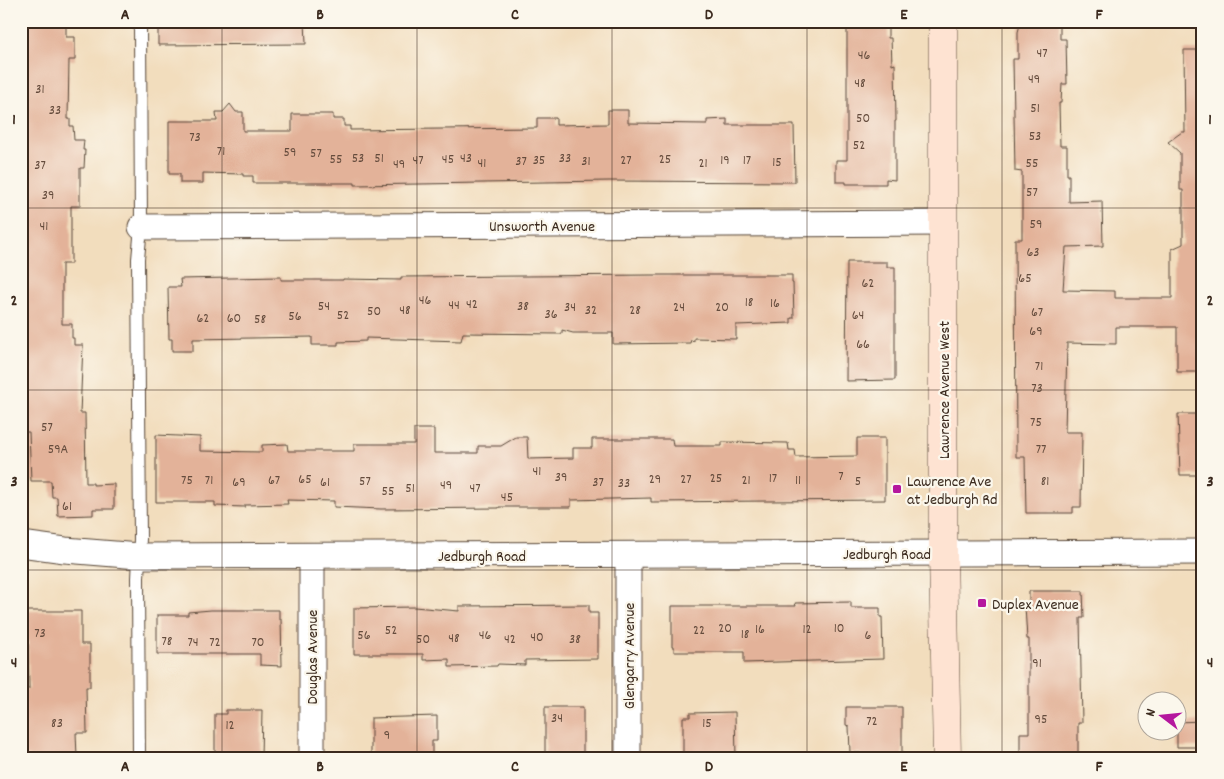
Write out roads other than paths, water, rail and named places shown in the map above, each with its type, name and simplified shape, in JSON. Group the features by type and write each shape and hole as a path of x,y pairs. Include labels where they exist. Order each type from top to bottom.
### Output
{"main road":[{"name":"Lawrence Avenue West","path":"943,21 943,553 947,758"}],"street":[{"name":"Unsworth Avenue","path":"141,227 943,223"},
{"name":"Jedburgh Road","path":"21,544 65,550 139,556 943,553"},
{"path":"943,553 1203,552"},
{"name":"Glengarry Avenue","path":"628,555 628,758"},
{"name":"Douglas Avenue","path":"312,556 312,758"}],"lane":[{"path":"139,758 138,259 141,227 140,21"}],"place":[{"name":"Lawrence Ave at Jedburgh Rd","path":"897,489"},
{"name":"Duplex Avenue","path":"982,603"}]}
